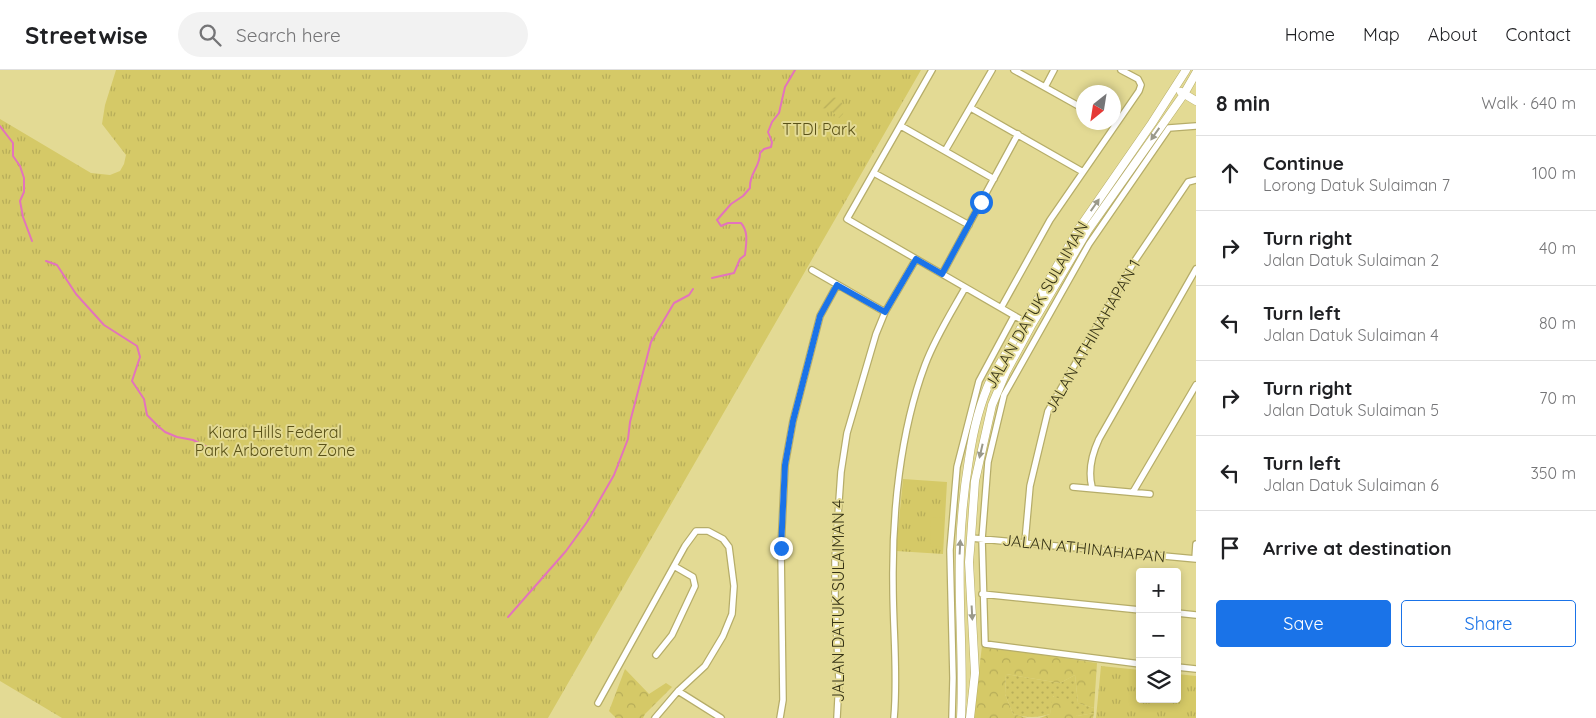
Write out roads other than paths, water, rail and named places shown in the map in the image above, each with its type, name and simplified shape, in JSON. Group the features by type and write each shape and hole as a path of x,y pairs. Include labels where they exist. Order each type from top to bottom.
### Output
{"main road":[{"name":"JALAN DATUK SULAIMAN","path":"970,718 974,673 969,562 971,538 976,482 985,435 998,389 1028,324 1080,227 1186,70"},
{"name":"JALAN DATUK SULAIMAN","path":"960,718 963,684 960,549 965,485 975,423 986,389 1088,230 1108,207 1186,91 1196,73"},
{"path":"1177,85 1196,101"},
{"path":"1186,91 1196,92"},
{"path":"970,450 979,429 985,435"},
{"path":"963,684 968,685 971,683 974,673"}],"street":[{"path":"932,70 847,219 1028,324"},
{"path":"945,152 992,70"},
{"path":"1014,70 1076,104"},
{"path":"1045,87 1054,70"},
{"path":"1121,70 1138,79 1141,86 1121,116"},
{"path":"971,108 1083,172"},
{"path":"901,126 994,179"},
{"name":"JALAN DATUK SULAIMAN","path":"1136,663 985,644 982,594 982,539 988,462 1004,395 1108,207 1170,128 1193,126"},
{"path":"1001,308 1050,220 1111,130"},
{"path":"942,274 1018,134"},
{"path":"874,173 969,225"},
{"name":"JALAN ATHINAHAPAN 1","path":"1025,542 1030,486 1048,411 1134,262 1188,182 1196,180"},
{"name":"JALAN DATUK SULAIMAN 4","path":"837,718 839,679 835,559 841,472 847,433 876,334 885,312 916,259"},
{"path":"1092,487 1091,467 1099,439 1196,269"},
{"path":"812,270 885,312"},
{"path":"780,718 784,700 781,548 785,465 793,421 820,316 837,285"},
{"path":"894,718 896,678 893,584 895,515 904,444 925,366 936,340 965,288"},
{"name":"JALAN DATUK SULAIMAN","path":"952,718 950,550 957,468 979,381 1014,316"},
{"path":"1133,492 1196,385"},
{"path":"1073,486 1150,494"},
{"path":"598,703 674,566 696,531 708,531 723,539 729,547 734,586 732,614 723,636 706,666 678,691 655,718"},
{"name":"JALAN ATHINAHAPAN","path":"971,538 1196,559"},
{"path":"1196,544 1196,559"},
{"path":"969,562 976,560 982,563"},
{"path":"656,655 672,635 694,586 693,577 674,566"},
{"path":"982,594 1136,610"},
{"path":"1181,613 1196,615"},
{"path":"1181,667 1196,669"},
{"path":"678,691 721,718"}],"waterway":[{"path":"712,278 734,273 740,259 745,255 746,234 741,223 728,223 721,226 717,220 731,204 743,196 750,188 751,178 760,158 760,153 764,149 771,147 772,142 768,132 772,122 779,113 785,87 795,70"},
{"path":"0,126 13,143 13,156 20,166 24,178 24,192 20,201 23,217 32,241"},
{"path":"46,261 57,265 76,294 104,325 137,346 140,357 132,381 144,399 147,415 165,432 177,437 193,440 209,448"},
{"path":"508,617 566,551 587,522 614,475 628,439 630,422 651,342 674,303 689,295 693,289"}],"park label":[{"name":"TTDI Park","path":"819,129"},
{"name":"Kiara Hills Federal Park Arboretum Zone","path":"275,441"}]}
